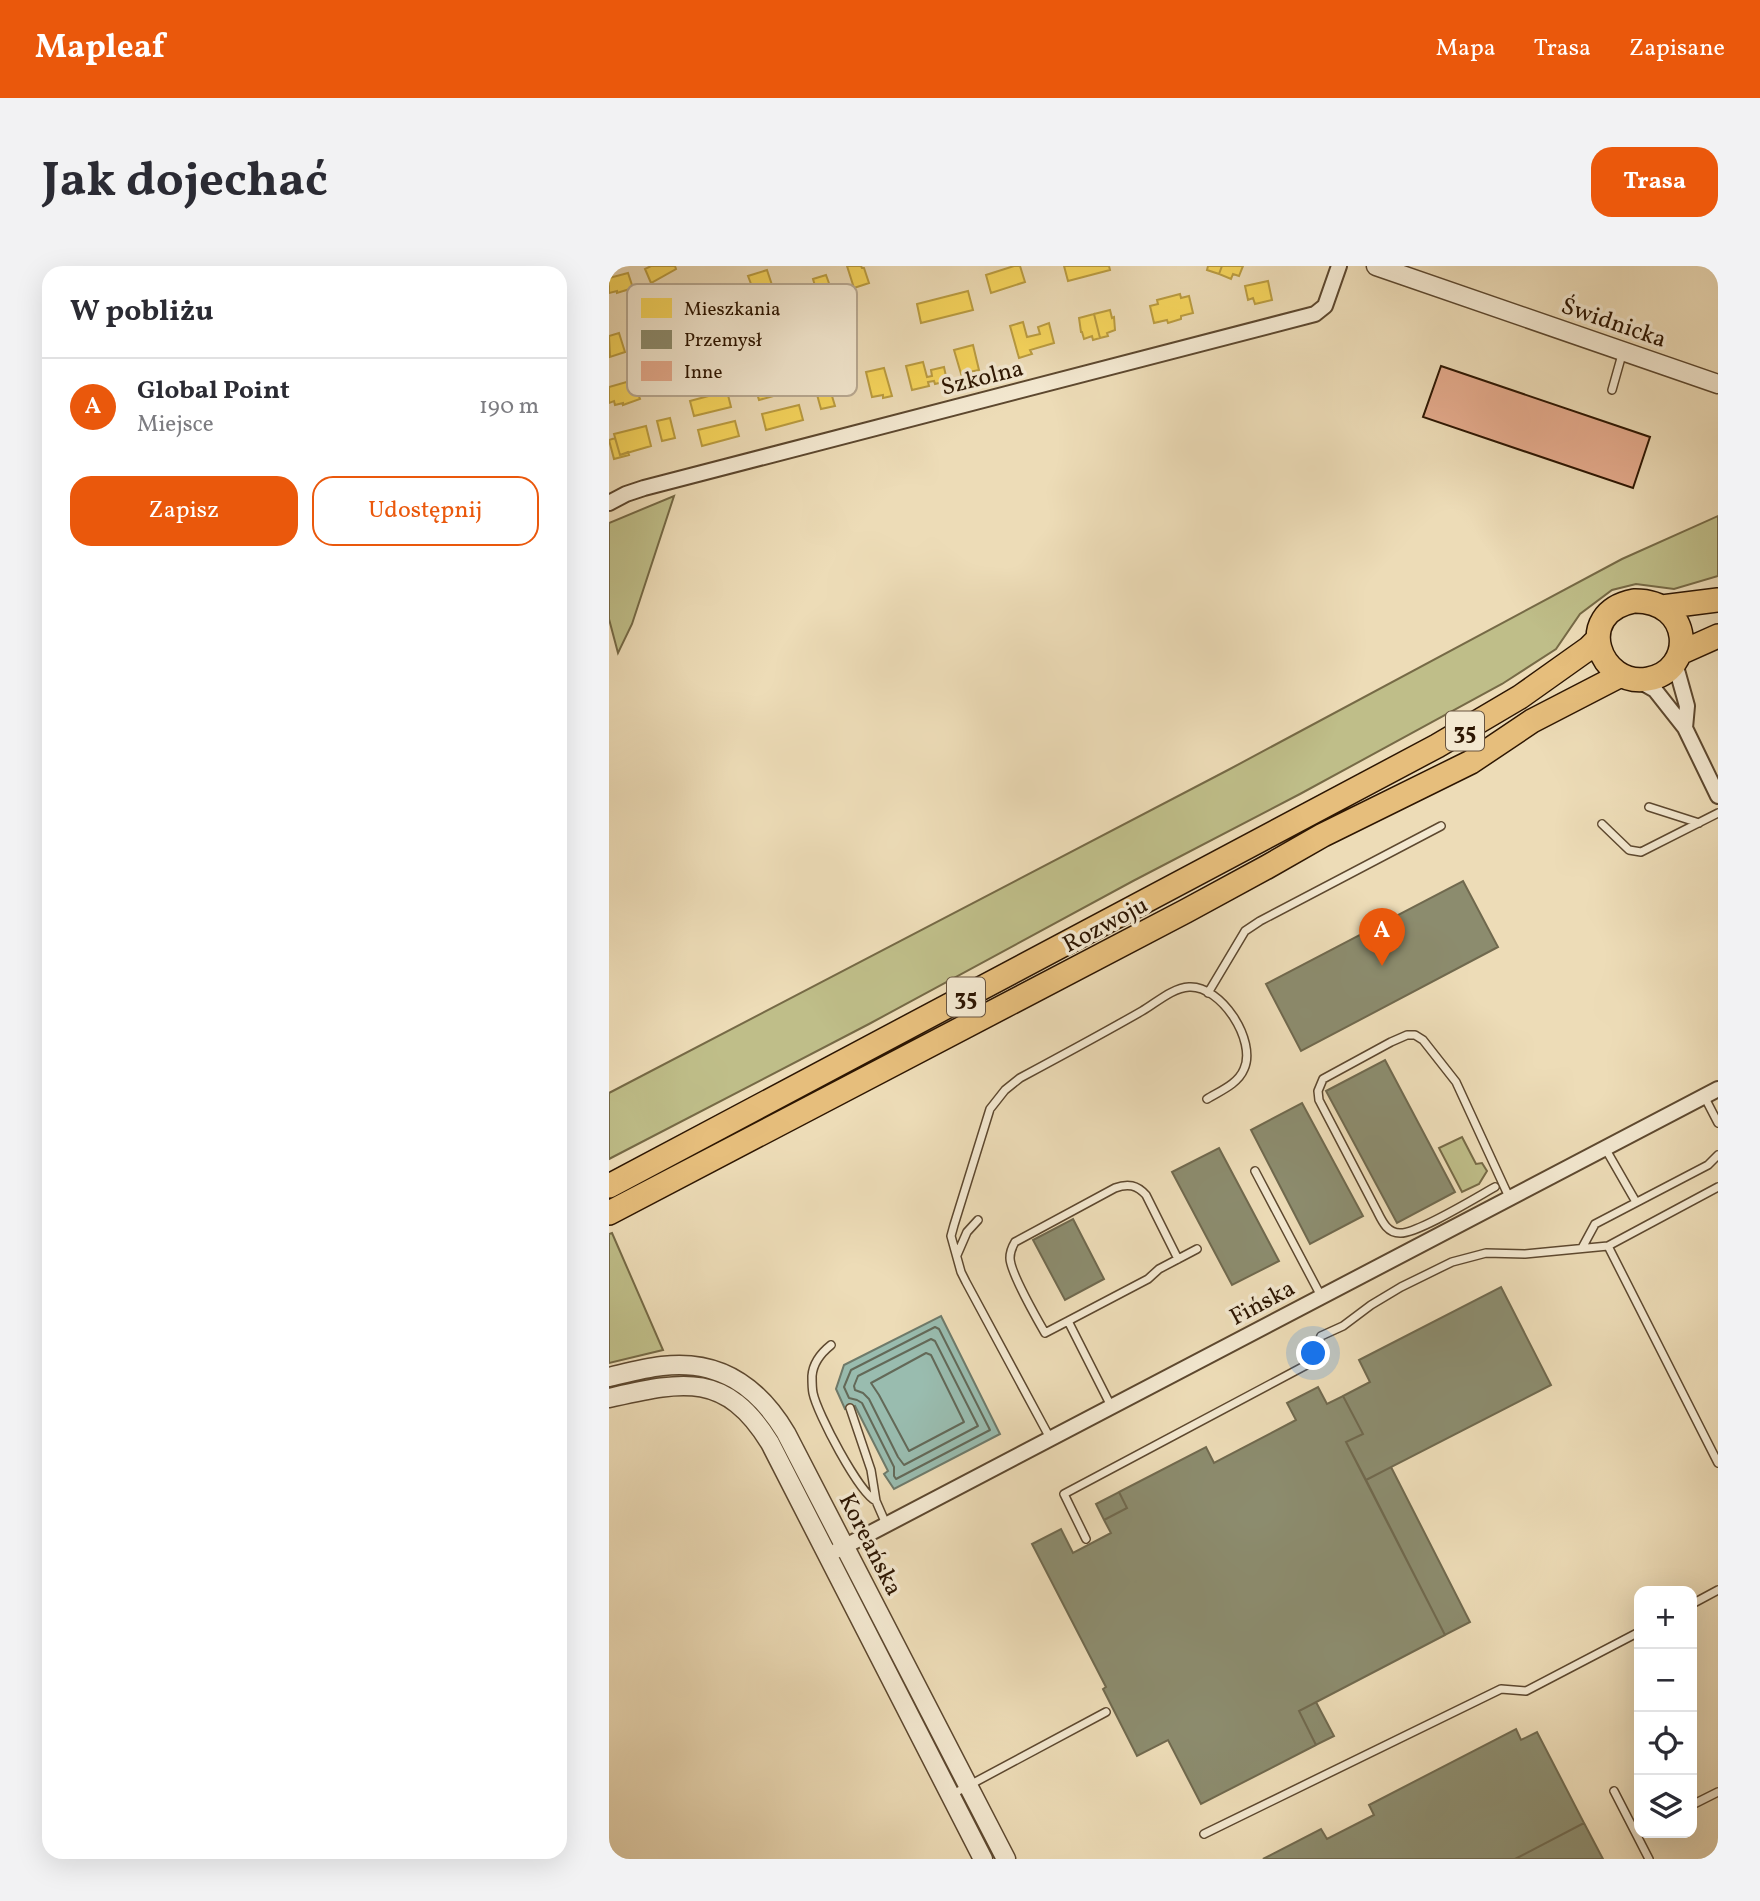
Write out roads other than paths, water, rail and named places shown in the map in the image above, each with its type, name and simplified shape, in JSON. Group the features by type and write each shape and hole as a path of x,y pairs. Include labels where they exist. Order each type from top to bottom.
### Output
{"main road":[{"name":"35","path":"1598,639 1599,626 1604,617 1624,603 1641,601 1662,607 1718,600"},
{"path":"1662,607 1670,611 1677,623 1681,637 1677,658"},
{"name":"35","path":"1629,678 1646,680 1659,676 1677,658 1718,636"},
{"path":"1598,639 1608,663 1629,678"},
{"name":"Rozwoju","path":"609,1186 1437,747 1520,697 1598,639"},
{"name":"Rozwoju","path":"609,1213 1209,898 1323,835 1471,762 1532,721 1629,678"}],"street":[{"name":"Szkolna","path":"609,503 644,488 1315,314 1325,306 1339,266"},
{"name":"Świdnicka","path":"1376,266 1718,384"},
{"path":"1677,658 1687,706 1685,729"},
{"path":"1629,678 1655,690 1685,729 1718,796"},
{"name":"Fińska","path":"827,1556 1718,1089"},
{"name":"Koreańska","path":"609,1377 662,1366 685,1365 714,1370 753,1390 773,1412 1006,1859"},
{"name":"Koreańska","path":"609,1398 658,1387 701,1387 726,1396 756,1422 770,1443 983,1859"}],"lane":[{"path":"1612,390 1623,351"},
{"path":"1649,807 1699,823"},
{"path":"1602,824 1629,850 1641,852 1718,813"},
{"path":"1208,993 1245,930 1441,826"},
{"path":"1050,1438 966,1282 951,1236 990,1109 1005,1090 1020,1078 1173,992 1189,987 1204,990 1233,1014 1242,1032 1248,1057 1244,1071 1231,1084 1207,1099"},
{"path":"1495,1186 1416,1229 1400,1233 1390,1231 1319,1100 1318,1091 1323,1079 1407,1035 1415,1035 1423,1040 1456,1082 1509,1197"},
{"path":"1704,1096 1718,1122"},
{"path":"1604,1147 1636,1202"},
{"path":"1582,1248 1595,1224 1708,1165 1718,1155"},
{"path":"1255,1171 1321,1296"},
{"path":"1178,1259 1146,1195 1140,1188 1126,1184 1015,1242 1010,1255 1011,1268 1045,1334 1148,1279 1159,1269 1178,1259 1197,1249"},
{"path":"1086,1539 1064,1494 1312,1362 1321,1336 1343,1325 1370,1304 1452,1262 1486,1253 1525,1254 1608,1246 1718,1187"},
{"path":"957,1255 967,1232 978,1220"},
{"path":"1608,1246 1718,1463"},
{"path":"1068,1321 1111,1406"},
{"path":"831,1345 819,1355 812,1375 813,1394 828,1429 857,1480 869,1497 876,1500"},
{"path":"850,1408 871,1470 876,1500 886,1524"},
{"path":"1697,1601 1718,1590"},
{"path":"1204,1834 1501,1689 1527,1691 1634,1635"},
{"path":"950,1795 1106,1712"},
{"path":"1614,1791 1634,1826"},
{"path":"1697,1802 1718,1791"},
{"path":"1640,1838 1649,1859"}],"water":[{"path":"941,1316 1000,1434 894,1489 884,1474 888,1471 855,1406 845,1409 836,1389 844,1365"}],"place":[{"name":"Global Point","path":"1382,966"}]}
